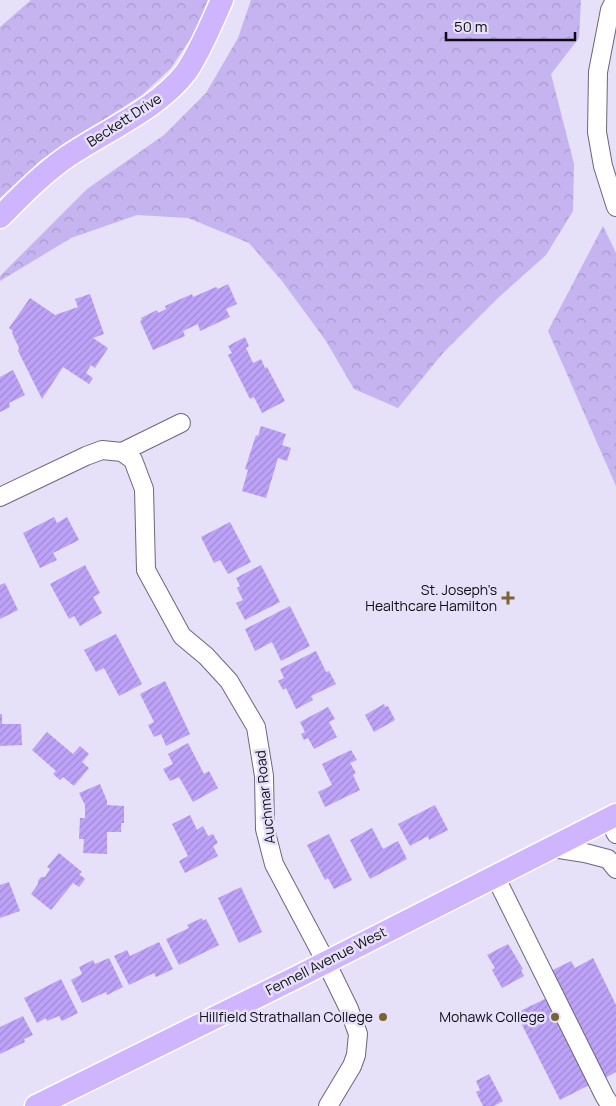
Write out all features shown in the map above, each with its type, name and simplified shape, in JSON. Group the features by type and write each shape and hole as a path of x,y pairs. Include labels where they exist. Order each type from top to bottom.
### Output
{"main road":[{"name":"Beckett Drive","path":"0,217 38,178 69,155 115,128 162,96 186,72 222,0"},
{"name":"Fennell Avenue West","path":"36,1106 495,876 553,848 614,823"}],"street":[{"path":"614,0 610,10 598,72 597,132 603,166 616,207"},
{"path":"0,498 86,456 102,450 122,452 181,423"},
{"name":"Auchmar Road","path":"122,452 133,460 144,489 146,570 182,636 206,656 229,681 256,727 264,776 265,829 274,864 326,962 355,1024 358,1034 356,1055 352,1066 328,1106"},
{"path":"553,848 608,859 616,869"},
{"path":"495,876 604,1097 611,1106"}],"green space":[{"path":"31,0 208,0 195,32 171,68 142,95 41,160 0,198 0,27"},
{"path":"251,0 581,0 579,38 551,74 574,164 573,211 546,255 498,298 443,353 398,408 354,389 326,341 282,281 249,243 188,218 137,215 71,238 0,281 0,276 87,189 164,135 206,93 238,38"},
{"path":"603,226 616,253 616,486 548,331"}],"building":[{"path":"228,284 237,304 226,309 230,317 200,331 198,324 183,331 185,336 153,350 140,321 142,320 141,318 157,310 158,313 166,309 165,306 192,294 193,297"},
{"path":"90,294 104,334 93,338 108,348 95,368 91,365 86,373 93,378 89,384 63,367 42,399 18,351 19,348 12,333 13,331 9,328 30,298 55,315 78,307 75,299"},
{"path":"245,337 249,346 246,348 253,363 261,359 285,401 262,413 254,397 250,399 228,355 232,353 228,346"},
{"path":"13,370 25,395 9,403 10,407 0,412 0,377"},
{"path":"261,426 286,434 282,445 291,448 287,461 278,458 266,498 242,491 248,470 245,469 256,435 258,436"},
{"path":"54,517 57,523 67,517 79,540 53,553 57,560 40,568 23,533"},
{"path":"230,522 251,562 228,574 220,560 214,563 201,537"},
{"path":"85,565 100,593 93,597 102,613 80,626 74,616 69,619 50,584"},
{"path":"261,565 280,602 245,620 236,603 243,600 237,588 240,586 236,578"},
{"path":"5,583 18,610 0,619 0,585"},
{"path":"290,606 310,646 281,661 272,642 255,651 245,629"},
{"path":"116,634 142,684 119,696 104,668 96,672 84,650"},
{"path":"316,651 326,672 329,671 336,684 311,696 313,700 296,709 286,688 283,690 278,681 284,678 280,669"},
{"path":"165,681 190,734 166,746 161,734 154,737 148,725 154,722 140,694"},
{"path":"384,704 385,707 388,706 395,720 374,732 365,715"},
{"path":"328,707 335,719 329,722 337,737 314,749 308,738 304,740 301,734 305,732 300,722"},
{"path":"0,714 2,714 2,724 21,724 22,745 0,746"},
{"path":"47,732 73,754 80,746 89,754 82,762 89,768 74,786 63,777 60,780 53,774 56,771 32,750"},
{"path":"188,743 204,774 209,771 218,788 193,802 179,777 170,781 163,769 173,764 168,754"},
{"path":"351,750 357,760 350,763 356,773 353,775 360,790 325,807 318,792 332,785 322,764"},
{"path":"100,784 107,805 124,806 124,823 121,823 121,832 107,832 107,854 83,853 84,839 79,839 80,818 85,818 85,805 79,793"},
{"path":"435,805 448,830 429,840 428,836 410,846 398,824"},
{"path":"190,815 197,830 203,826 208,836 213,834 218,843 213,846 218,856 185,873 179,861 188,856 172,824"},
{"path":"372,828 383,849 398,841 407,859 370,879 350,840"},
{"path":"329,834 352,880 334,889 328,878 325,880 307,845"},
{"path":"59,853 82,872 79,874 85,879 79,887 73,883 51,910 31,894 41,877 45,877 50,869 47,867"},
{"path":"9,882 20,911 0,918 0,885"},
{"path":"241,887 262,932 239,943 218,898"},
{"path":"202,918 203,921 206,919 219,945 179,965 166,939 189,928 187,925"},
{"path":"159,942 173,969 156,977 154,973 129,985 114,956 127,950 130,956"},
{"path":"508,944 523,969 521,970 524,976 502,988 492,970 495,968 487,955"},
{"path":"109,958 123,987 107,995 106,992 82,1003 71,980 82,974 79,967 93,960 95,964"},
{"path":"593,958 616,1005 616,1072 605,1078 551,971 571,961 575,968"},
{"path":"61,979 78,1013 62,1021 59,1016 47,1021 46,1018 37,1023 24,998"},
{"path":"547,998 591,1084 560,1100 516,1013"},
{"path":"23,1016 33,1035 24,1039 25,1042 0,1054 0,1027"},
{"path":"489,1074 503,1101 494,1106 483,1106 476,1092 480,1090 476,1081"}],"place":[{"name":"St. Joseph's Healthcare Hamilton","path":"508,598"},
{"name":"Hillfield Strathallan College","path":"383,1017"},
{"name":"Mohawk College","path":"555,1017"}]}
